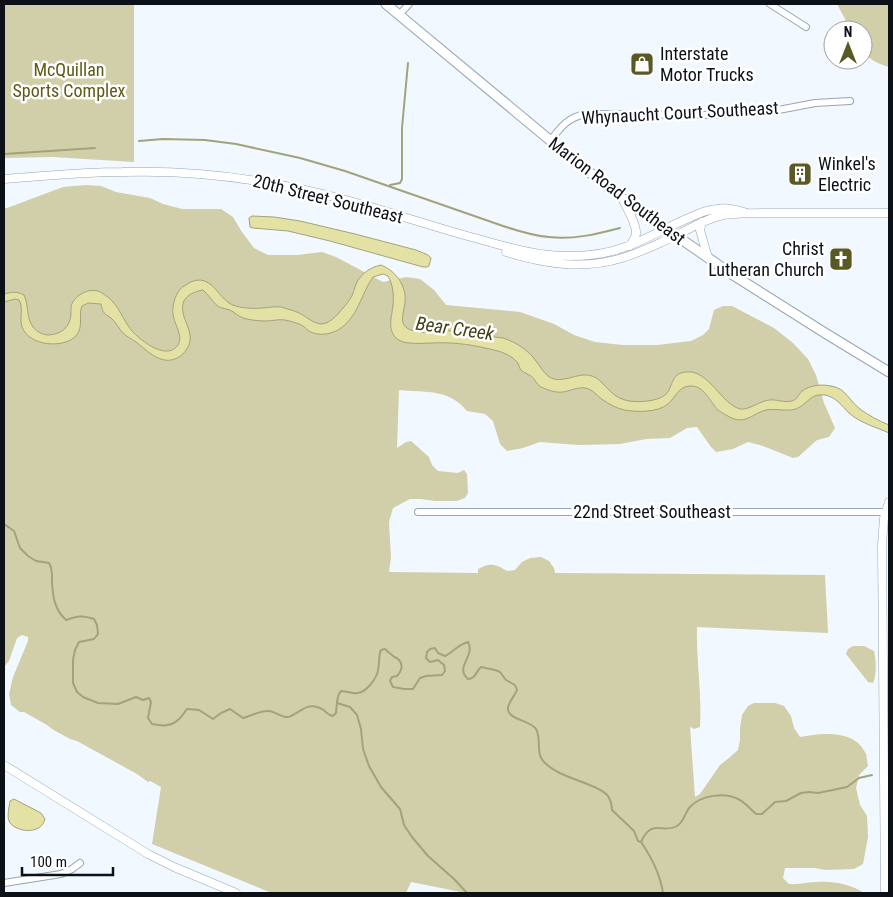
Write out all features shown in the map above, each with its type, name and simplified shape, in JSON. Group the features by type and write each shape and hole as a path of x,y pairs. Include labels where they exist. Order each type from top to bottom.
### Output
{"main road":[{"name":"Marion Road Southeast","path":"386,4 550,141 622,198 708,258 808,323 889,372"}],"street":[{"path":"399,15 409,4"},
{"path":"772,5 806,27"},
{"name":"Whynaucht Court Southeast","path":"550,141 568,120 585,114 702,115 755,113 816,103 850,101"},
{"name":"20th Street Southeast","path":"4,179 123,172 226,176 324,194 441,229 525,252 545,255 572,256 595,254 630,246 710,210 725,208 747,213"},
{"path":"622,198 636,230 635,237 630,246"},
{"name":"20th Street Southeast","path":"441,229 540,262 591,264 622,258 675,236 702,222 722,216 747,213 889,213"},
{"path":"702,222 700,230 708,258"},
{"path":"885,893 882,540 885,512 889,502"},
{"name":"22nd Street Southeast","path":"418,512 885,512"},
{"path":"4,765 148,854 236,893"},
{"path":"4,883 61,874 80,863"}],"green space":[{"name":"McQuillan Sports Complex","path":"4,4 134,4 134,162 52,157 4,158"},
{"path":"837,4 889,4 889,67 881,65 873,60 873,20 846,20"},
{"path":"101,186 116,192 150,198 182,209 221,209 233,217 254,248 268,255 297,255 322,252 336,257 383,282 406,277 420,279 434,290 446,305 520,312 595,342 622,345 657,345 691,341 703,335 709,329 714,310 723,306 732,306 774,328 793,343 808,359 816,375 824,403 835,428 829,437 817,440 798,457 793,458 748,442 733,449 716,452 697,427 687,428 670,438 646,439 620,444 578,445 540,442 507,451 500,444 493,421 485,414 467,411 452,398 444,395 399,390 397,448 411,441 429,457 432,465 438,471 458,473 464,470 467,474 468,493 465,498 457,501 410,499 393,508 389,522 391,558 389,572 478,573 478,569 486,565 496,565 507,571 515,570 522,562 530,558 541,557 549,561 555,573 825,575 828,633 697,627 700,727 694,729 690,727 695,797 700,794 720,765 738,750 742,715 748,706 754,703 775,703 784,706 791,716 794,728 800,737 827,734 854,740 866,754 868,766 859,775 856,788 860,805 867,816 868,837 863,864 854,869 785,868 783,878 789,884 824,882 842,884 864,893 466,893 411,882 406,893 272,893 152,844 161,787 150,781 148,782 137,774 70,739 24,712 20,712 11,705 9,694 13,677 28,637 22,635 17,638 9,661 4,667 4,208 63,187"},
{"path":"853,646 864,646 874,651 876,667 873,683 868,682 846,654 848,649"}],"shaded area":[{"path":"252,216 300,221 416,250 431,258 429,266 423,267 288,231 253,228 250,227 249,218"},
{"path":"381,265 396,275 402,285 405,297 403,323 407,328 421,332 462,331 476,336 503,338 525,350 546,374 553,379 558,380 581,375 592,376 600,380 619,398 640,402 665,395 677,375 686,372 694,373 702,376 728,402 741,409 769,400 792,401 809,387 827,385 840,389 860,409 889,425 889,433 858,419 836,400 825,395 812,397 796,409 766,410 747,419 739,420 718,410 703,391 695,386 683,388 663,407 641,411 624,410 615,407 593,391 585,388 566,392 554,392 539,386 531,376 521,370 513,358 502,352 466,344 413,343 397,339 391,327 392,286 388,276 383,274 373,277 355,312 345,325 327,334 312,333 304,326 285,320 260,321 243,318 230,310 219,307 203,290 193,293 185,299 183,304 183,313 190,336 189,346 179,357 173,360 156,357 125,334 104,313 101,304 88,303 82,306 80,329 76,336 63,343 47,344 32,338 22,327 19,300 15,299 4,302 4,294 14,292 24,295 29,320 33,327 40,333 49,335 58,333 67,326 72,303 78,296 94,290 98,291 112,301 132,331 140,339 158,349 169,351 178,345 180,337 173,314 175,300 180,289 192,281 200,280 209,283 225,300 236,306 245,308 281,307 297,312 315,323 322,324 333,319 346,305 356,284 364,273"},
{"path":"14,799 41,813 45,819 43,824 33,830 22,830 12,825 9,821 8,811 10,801"}],"waterway":[{"path":"390,185 400,183 402,179 402,128 408,63"},
{"path":"139,141 163,139 205,140 236,144 300,158 345,171 537,236 576,237 620,228"},
{"path":"4,154 95,148"},
{"path":"4,524 14,531 20,548 28,556 36,561 49,563 52,571 54,599 62,616 66,620 80,616 94,619 97,625 98,634 94,639 79,642 75,650 73,683 77,692 83,697 98,703 118,704 136,697 143,700 149,698 151,702 148,718 152,724 170,725 176,722 187,709 199,710 213,719 230,709 243,718 266,711 288,717 304,708 315,706 333,716 336,713 337,698 341,691 353,693 364,691 373,681 379,667 381,650 385,649 399,660 401,664 400,673 392,677 390,681 393,687 413,689 420,678 442,675 445,671 444,665 438,660 430,662 426,658 427,652 430,649 435,648 438,653 445,656 468,642 470,647 463,670 464,675 468,679 472,678 481,667 500,672 506,680 515,685 517,690 508,707 508,711 511,715 536,729 541,758 555,770 598,789 608,796 612,810 634,831 638,841 641,842 649,854 658,872 663,893"},
{"path":"337,703 350,707 357,715 361,729 363,749 369,766 381,787 400,809 404,825 412,837 428,856 467,893"},
{"path":"641,842 645,835 653,828 672,828 677,826 690,807 707,797 720,795 733,797 743,802 756,814 762,814 775,802 786,801 801,793 818,793 847,787 859,778 872,775"}],"place":[{"name":"Interstate Motor Trucks","path":"642,64"},
{"name":"Winkel's Electric","path":"800,174"},
{"name":"Christ Lutheran Church","path":"841,259"}],"water label":[{"name":"Bear Creek","path":"455,328"}]}
